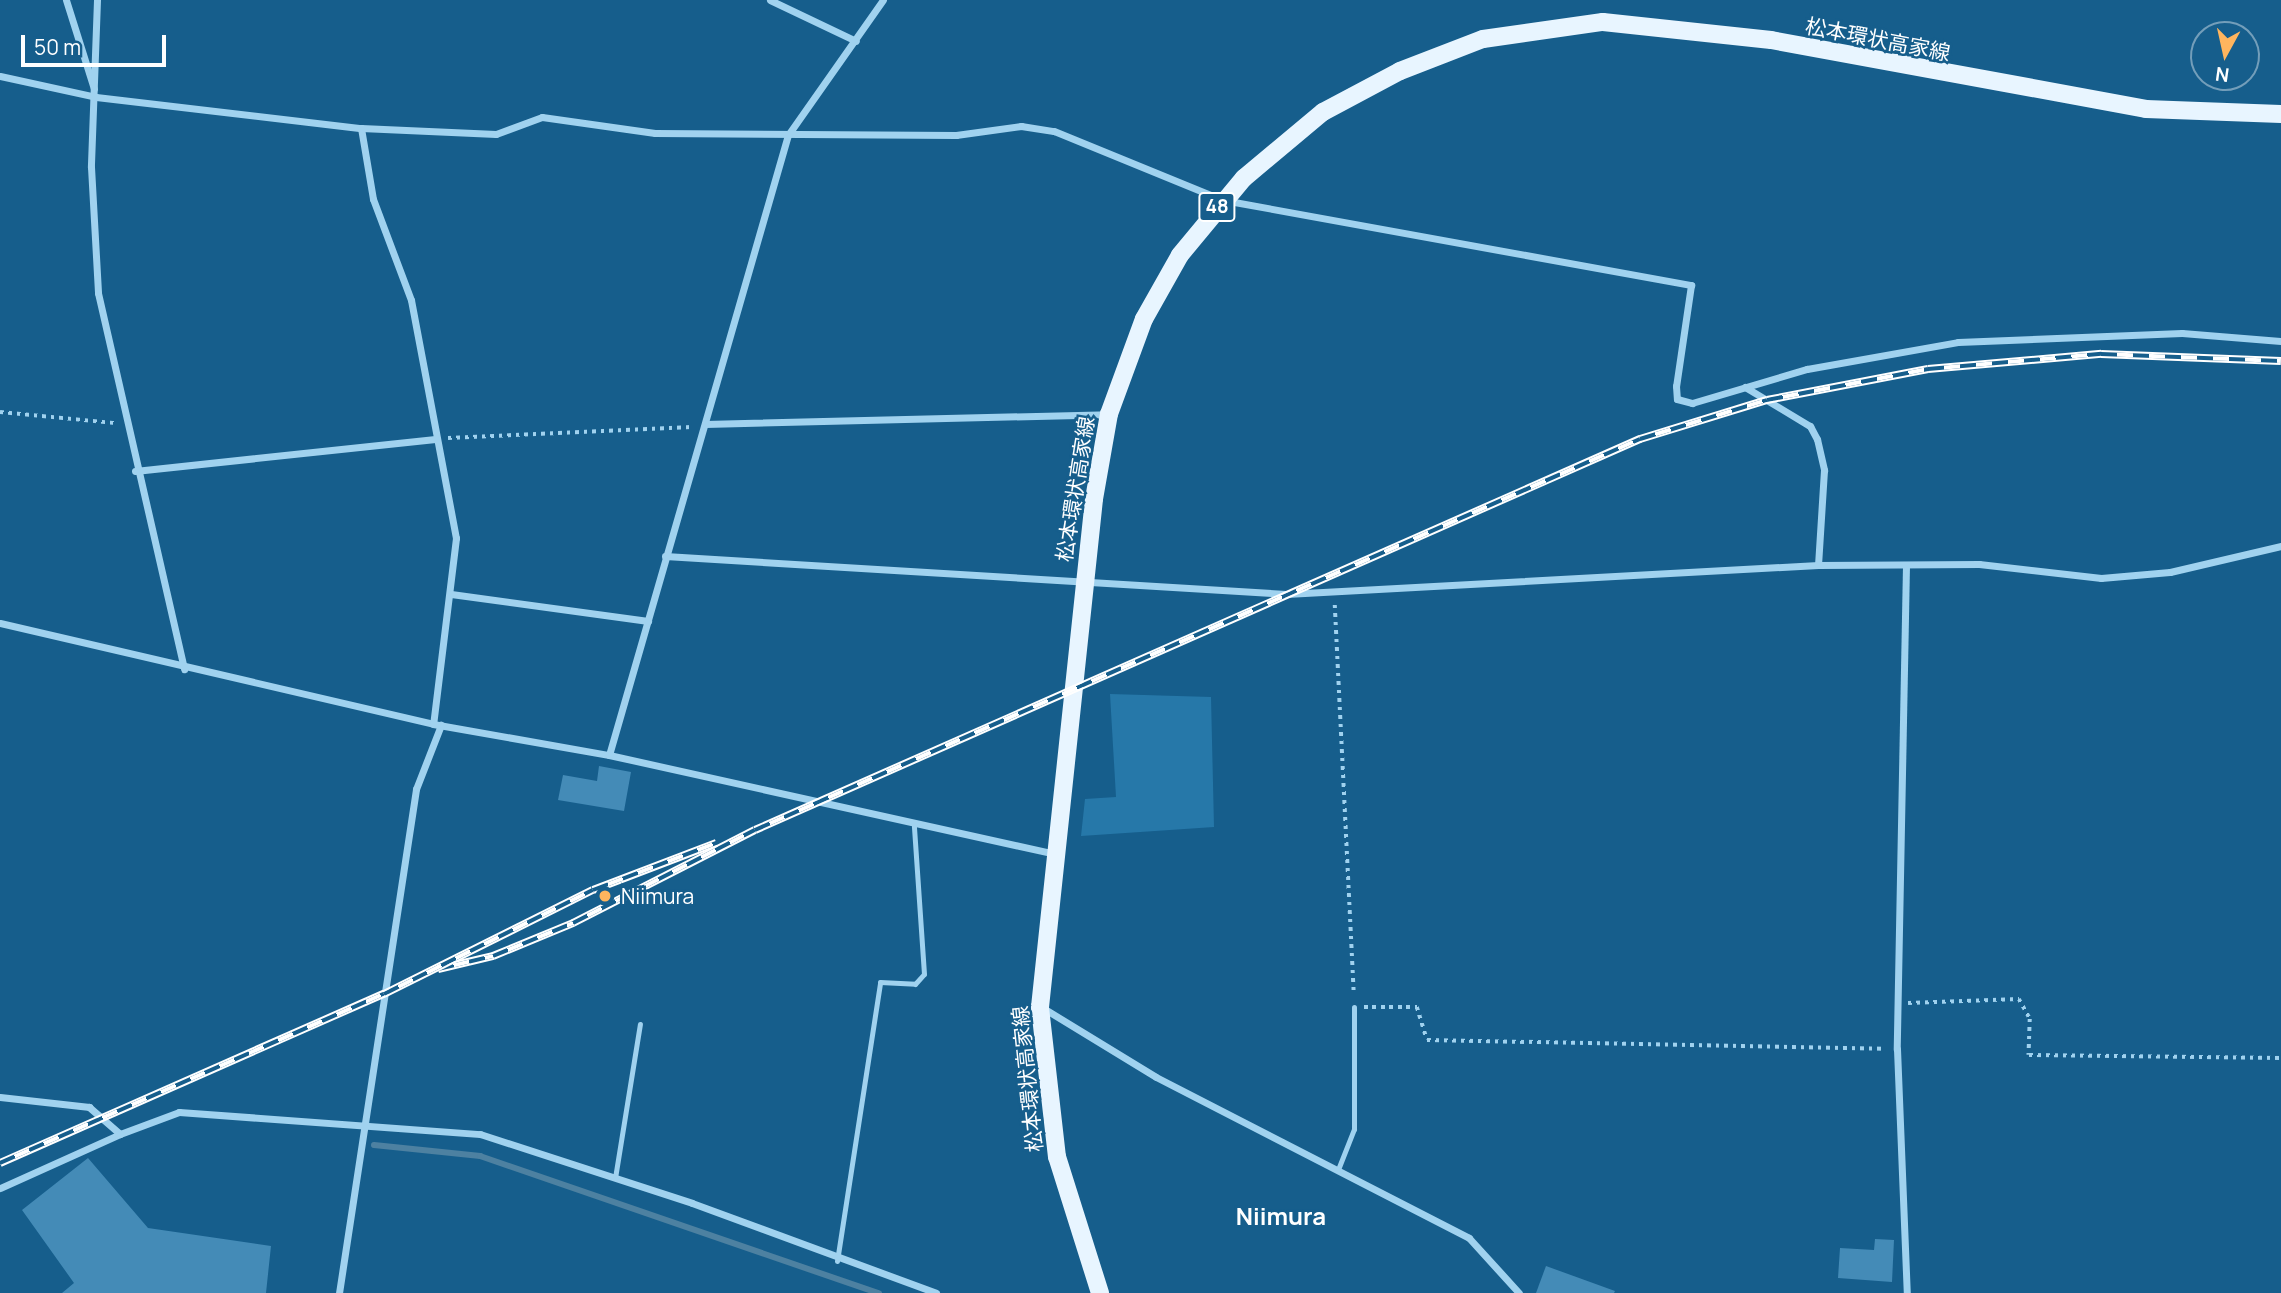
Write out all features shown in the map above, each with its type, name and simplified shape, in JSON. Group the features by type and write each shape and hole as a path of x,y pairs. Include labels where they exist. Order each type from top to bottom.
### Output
{"main road":[{"name":"松本環状高家線","path":"1100,1293 1057,1157 1040,1007 1084,583 1109,414 1125,361 1164,281 1223,200 1287,137 1355,93 1445,51 1562,25 1689,27 2146,108 2281,114"}],"street":[{"path":"65,0 96,97"},
{"path":"97,0 96,97 91,167 98,293 135,471 184,649 184,669"},
{"path":"770,0 856,41"},
{"path":"609,755 788,135 883,0"},
{"path":"0,76 96,97 361,128 496,134 542,117 655,133 956,135 1021,126 1055,131 1223,200 1691,285 1677,399 1692,403 1745,387 1958,342 2182,333 2281,341"},
{"path":"340,1293 361,1130 416,789 437,724 456,538 435,439 411,300 373,199 361,128"},
{"path":"1745,387 1804,421 1817,439 1824,470 1818,565"},
{"path":"705,426 1109,414"},
{"path":"135,471 435,439"},
{"path":"665,555 1084,583 1335,593 1818,565 1979,564 2101,578 2170,572 2281,546"},
{"path":"1906,565 1897,1049 1906,1293"},
{"path":"451,594 648,621"},
{"path":"0,623 184,669 437,724 609,755 914,826 1055,854"},
{"path":"1040,1007 1156,1077 1339,1167 1469,1238 1519,1293"},
{"path":"0,1097 89,1107 120,1134"},
{"path":"0,1188 120,1134 179,1112 361,1130 480,1135 615,1178 837,1261 936,1293"}],"lane":[{"path":"837,1261 880,982 915,984 924,974 914,826"},
{"path":"1339,1167 1354,1129 1354,1007"},
{"path":"615,1178 640,1024"}],"path":[{"path":"0,412 124,424"},
{"path":"435,439 705,426"},
{"path":"1335,593 1354,1007 1417,1007 1427,1040 1897,1049"},
{"path":"1899,1003 2019,999 2030,1019 2029,1055 2281,1058"}],"shaded area":[{"path":"1110,694 1211,697 1214,827 1081,836 1085,799 1116,797"}],"building":[{"path":"599,766 631,772 624,811 558,800 563,775 597,781"},
{"path":"88,1158 148,1228 271,1246 266,1293 62,1293 74,1283 22,1210"},
{"path":"1875,1239 1894,1240 1892,1282 1838,1278 1840,1248 1874,1250"},
{"path":"1546,1266 1615,1291 1536,1293"}],"waterway":[{"path":"374,1145 480,1156 879,1293"}],"railway":[{"path":"438,969 493,956 573,923 755,830 1640,439 1767,400 1928,369 2101,354 2281,361"},
{"path":"0,1163 384,994 593,890 716,843"}],"place":[{"name":"Niimura","path":"605,896"}],"district":[{"name":"Niimura","path":"1281,1216"}]}
